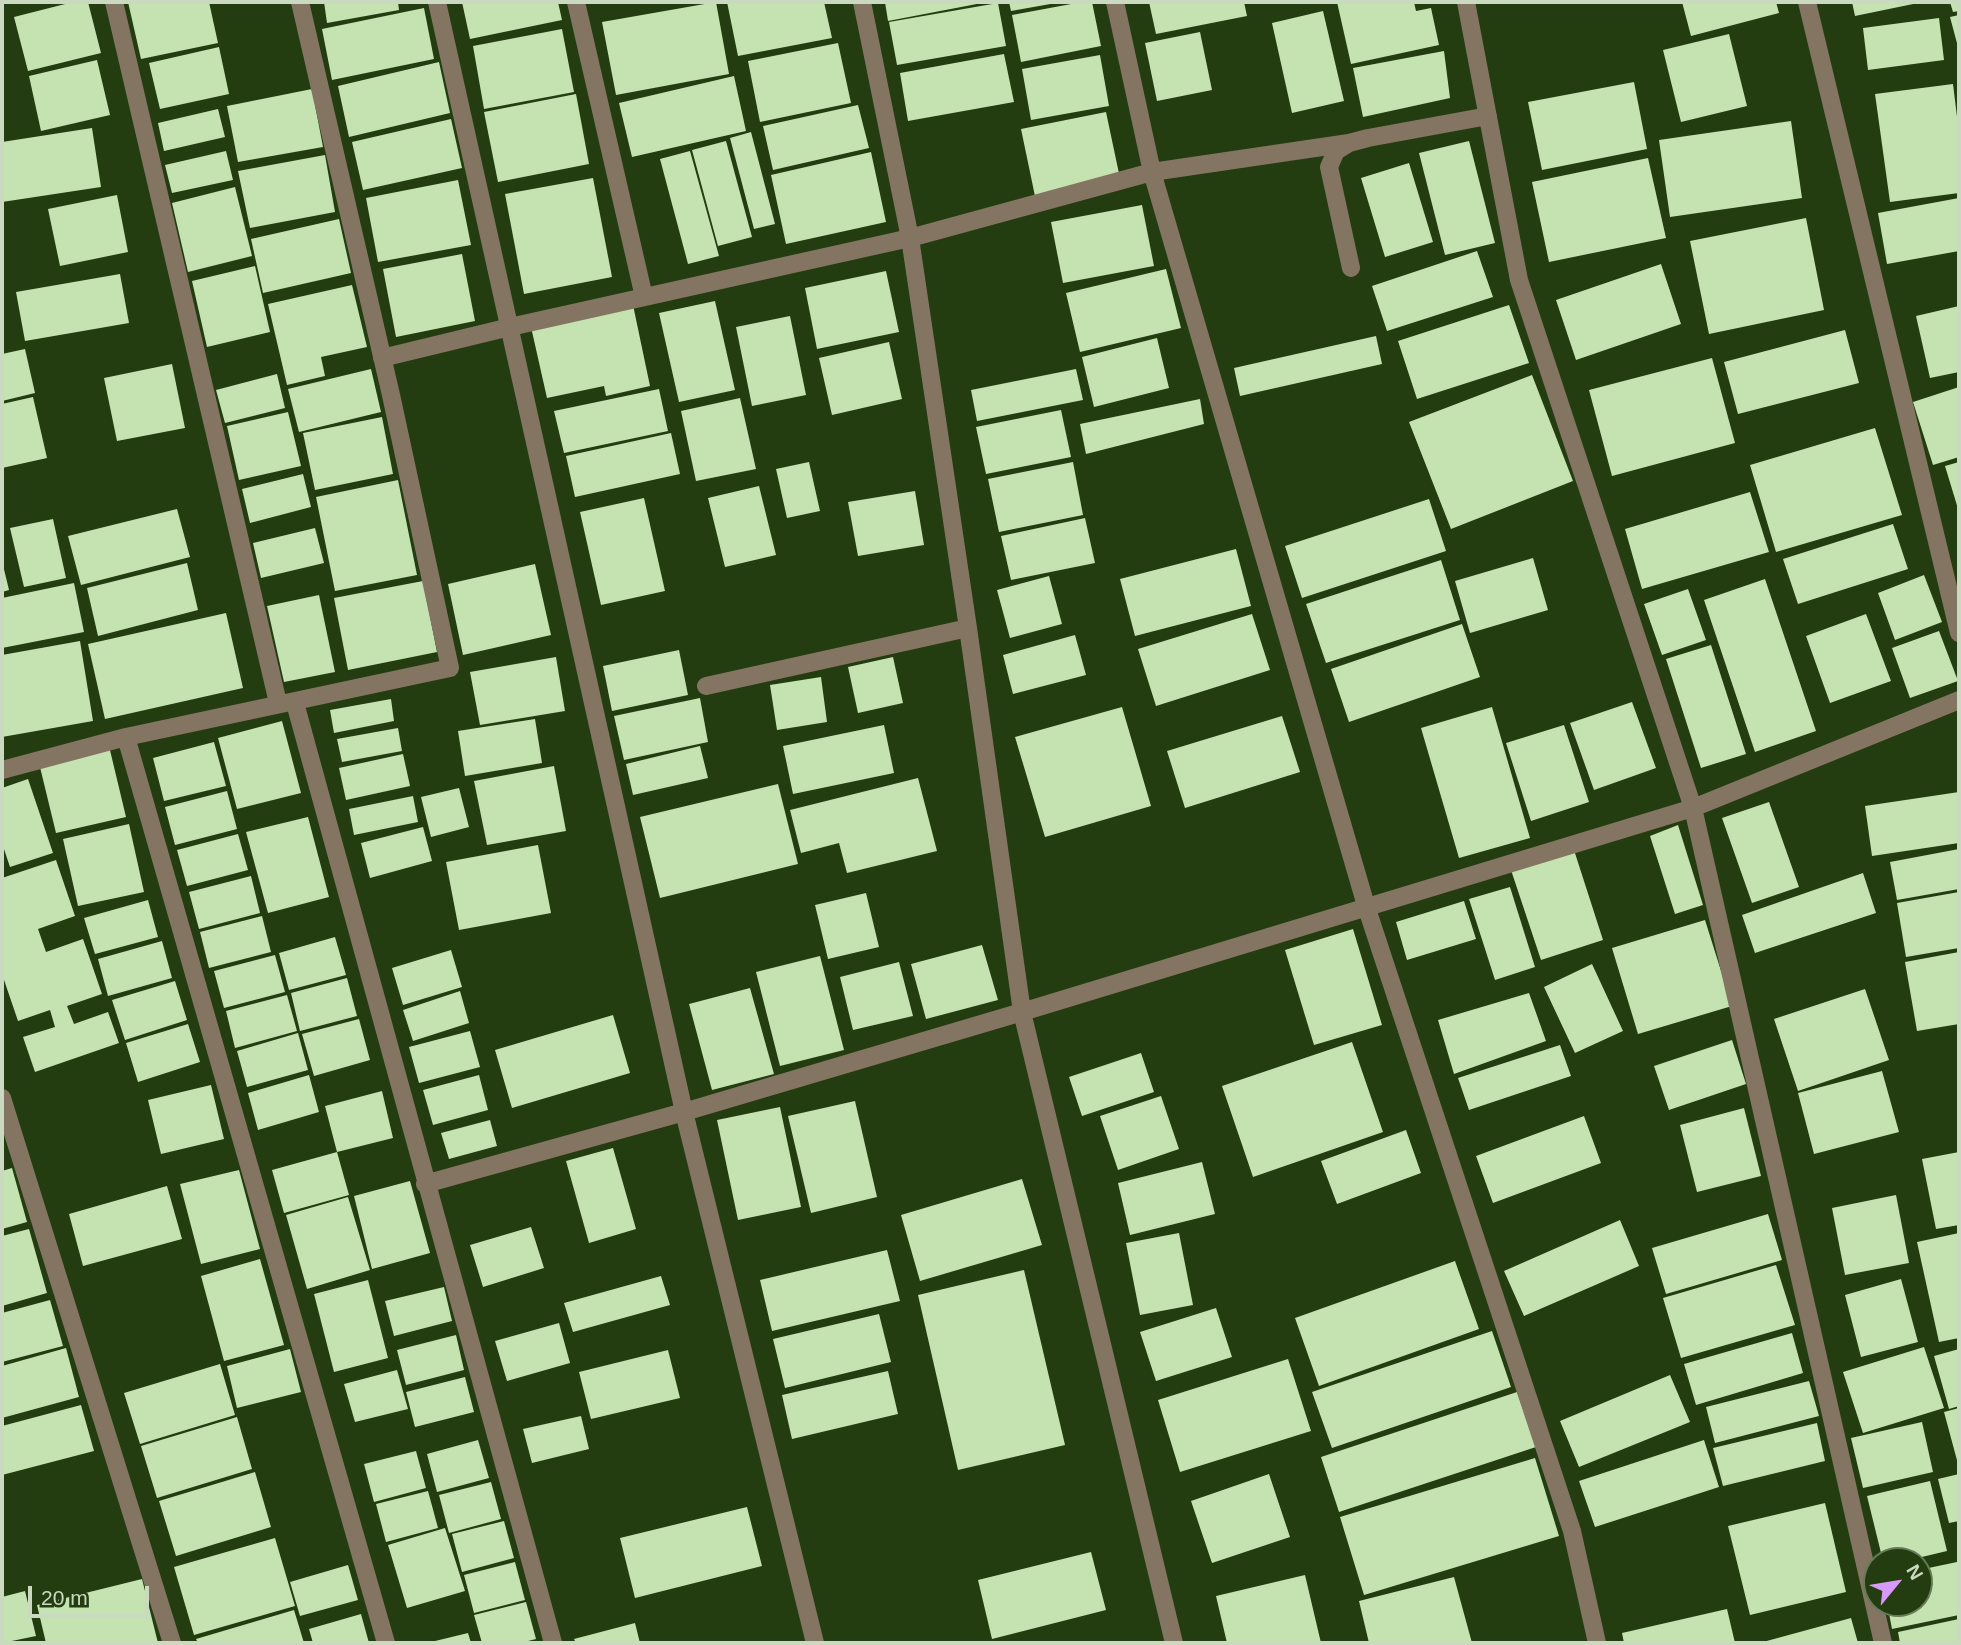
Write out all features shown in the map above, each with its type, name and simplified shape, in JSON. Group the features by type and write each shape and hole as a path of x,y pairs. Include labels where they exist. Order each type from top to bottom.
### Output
{"street":[{"path":"114,2 286,703 425,1184 553,1643"},
{"path":"2,770 126,737 450,668 300,2"},
{"path":"437,2 684,1112 815,1643"},
{"path":"576,2 644,297"},
{"path":"862,2 910,238 1022,1012 1174,1643"},
{"path":"1115,2 1152,172 1367,909 1572,1531 1597,1643"},
{"path":"1466,2 1519,280 1693,808 1883,1643"},
{"path":"1807,2 1959,633"},
{"path":"382,358 910,238 1152,172 1349,143 1488,116"},
{"path":"1349,143 1336,151 1329,167 1351,268"},
{"path":"706,686 968,628"},
{"path":"425,1184 684,1112 1022,1012 1693,808 1959,700"},
{"path":"126,737 386,1643"},
{"path":"2,1098 172,1643"}],"building":[{"path":"73,2 88,2 101,53 28,71 14,17"},
{"path":"128,2 209,2 218,43 141,59"},
{"path":"324,2 398,2 399,10 327,23"},
{"path":"462,2 558,2 562,20 470,39"},
{"path":"716,2 729,74 616,95 602,22"},
{"path":"727,2 824,2 832,38 738,56"},
{"path":"885,2 982,2 982,3 888,21"},
{"path":"1009,2 1056,2 1056,3 1011,11"},
{"path":"1092,2 1101,46 1021,62 1012,15"},
{"path":"1149,2 1244,2 1247,16 1156,34"},
{"path":"1337,2 1414,2 1416,11 1431,8 1439,45 1351,64"},
{"path":"1682,2 1776,2 1779,13 1691,36"},
{"path":"1852,2 1918,2 1918,3 1855,16"},
{"path":"1950,2 1959,2 1959,11 1953,12"},
{"path":"998,3 1006,46 897,65 889,22"},
{"path":"424,8 434,59 332,80 322,29"},
{"path":"1323,11 1344,101 1292,113 1272,23"},
{"path":"1959,15 1959,47 1958,47 1950,17"},
{"path":"1939,18 1944,60 1868,70 1863,28"},
{"path":"562,29 574,92 484,109 473,46"},
{"path":"1200,32 1212,90 1157,101 1145,43"},
{"path":"1729,34 1747,106 1681,122 1663,50"},
{"path":"838,43 851,103 760,122 748,61"},
{"path":"219,47 229,94 160,109 149,63"},
{"path":"1444,51 1450,98 1363,117 1353,68"},
{"path":"1004,54 1014,102 908,121 900,73"},
{"path":"1100,55 1109,106 1031,120 1022,69"},
{"path":"97,60 110,115 41,131 29,76"},
{"path":"439,62 450,113 349,137 338,86"},
{"path":"734,76 746,131 632,157 619,103"},
{"path":"1634,82 1647,149 1542,170 1528,102"},
{"path":"1953,84 1959,133 1959,193 1890,202 1875,94"},
{"path":"312,89 323,147 238,162 227,106"},
{"path":"576,94 589,164 498,182 484,112"},
{"path":"858,105 869,148 773,170 763,126"},
{"path":"218,109 225,137 164,151 158,123"},
{"path":"1106,112 1121,183 1036,201 1021,129"},
{"path":"451,119 462,168 363,190 352,142"},
{"path":"1791,121 1802,198 1670,217 1659,140"},
{"path":"92,128 101,187 2,202 2,142"},
{"path":"751,132 775,224 754,229 730,138"},
{"path":"726,141 752,237 718,246 692,150"},
{"path":"1469,141 1495,243 1445,255 1419,153"},
{"path":"226,151 233,180 172,193 165,165"},
{"path":"690,151 719,256 688,264 660,159"},
{"path":"871,152 886,222 786,244 771,175"},
{"path":"325,155 335,212 250,228 238,171"},
{"path":"1648,158 1666,238 1549,262 1532,182"},
{"path":"1409,163 1433,242 1385,257 1361,178"},
{"path":"593,178 612,277 524,294 505,194"},
{"path":"458,180 471,245 378,262 366,198"},
{"path":"235,187 252,256 188,272 172,203"},
{"path":"117,195 128,252 60,266 48,209"},
{"path":"1959,198 1959,251 1887,264 1878,213"},
{"path":"1142,205 1154,266 1063,283 1051,222"},
{"path":"1806,218 1824,310 1709,334 1690,241"},
{"path":"339,219 351,273 263,293 251,239"},
{"path":"1477,251 1493,297 1387,331 1372,286"},
{"path":"462,254 475,321 396,337 383,269"},
{"path":"1661,264 1681,324 1576,360 1556,300"},
{"path":"255,266 270,332 207,347 192,281"},
{"path":"1166,269 1181,328 1080,352 1066,293"},
{"path":"886,271 899,332 817,349 805,288"},
{"path":"120,274 129,323 25,341 16,292"},
{"path":"352,285 367,347 321,357 325,376 287,385 268,304"},
{"path":"715,301 735,390 679,402 659,313"},
{"path":"633,305 650,386 606,396 604,386 547,398 531,327"},
{"path":"1509,305 1529,363 1417,399 1398,341"},
{"path":"1959,306 1959,372 1930,378 1916,316"},
{"path":"790,316 806,395 752,406 736,327"},
{"path":"1845,330 1859,383 1738,414 1724,362"},
{"path":"1376,336 1382,364 1240,396 1234,368"},
{"path":"1157,338 1169,388 1094,407 1082,357"},
{"path":"889,342 902,399 832,415 819,358"},
{"path":"25,349 35,393 2,401 2,354"},
{"path":"1712,358 1735,443 1612,476 1589,390"},
{"path":"172,364 185,428 117,441 104,378"},
{"path":"371,369 381,412 299,432 288,389"},
{"path":"1076,369 1083,400 977,421 971,390"},
{"path":"277,374 285,408 225,423 216,390"},
{"path":"1532,375 1573,481 1451,529 1409,422"},
{"path":"1959,387 1959,457 1933,465 1913,402"},
{"path":"659,389 668,431 564,453 554,411"},
{"path":"33,397 47,458 2,468 2,404"},
{"path":"740,398 756,469 696,481 681,411"},
{"path":"1200,399 1204,424 1086,454 1080,424"},
{"path":"1061,410 1071,457 986,474 976,427"},
{"path":"288,412 301,466 239,480 227,426"},
{"path":"382,417 393,474 315,490 303,433"},
{"path":"1875,428 1902,515 1776,552 1750,465"},
{"path":"671,433 680,474 575,497 566,456"},
{"path":"809,462 820,511 787,518 776,469"},
{"path":"1073,462 1083,515 999,532 988,479"},
{"path":"1959,462 1959,512 1945,466"},
{"path":"303,474 311,507 250,523 242,489"},
{"path":"398,480 417,575 335,591 316,497"},
{"path":"759,486 776,555 725,567 708,498"},
{"path":"915,491 924,545 858,556 848,502"},
{"path":"1750,492 1769,552 1642,589 1625,529"},
{"path":"644,498 665,591 601,605 580,512"},
{"path":"1429,499 1446,551 1302,598 1285,546"},
{"path":"177,509 190,557 81,585 68,536"},
{"path":"1085,518 1095,563 1011,580 1001,536"},
{"path":"53,519 66,578 24,587 10,528"},
{"path":"1893,524 1908,569 1798,604 1783,559"},
{"path":"315,528 324,563 261,578 253,543"},
{"path":"1236,549 1251,606 1135,636 1120,579"},
{"path":"1533,558 1548,610 1470,633 1455,581"},
{"path":"1441,560 1460,620 1326,663 1306,604"},
{"path":"2,561 9,590 2,592"},
{"path":"187,563 198,610 98,636 87,588"},
{"path":"535,564 551,635 463,655 448,584"},
{"path":"1924,575 1942,622 1895,640 1878,593"},
{"path":"1049,576 1062,624 1010,638 997,590"},
{"path":"1765,579 1816,731 1755,752 1704,600"},
{"path":"423,581 437,652 348,670 334,598"},
{"path":"74,583 84,632 2,648 2,598"},
{"path":"1688,589 1706,640 1662,655 1644,604"},
{"path":"319,595 335,672 284,682 267,606"},
{"path":"226,613 243,688 105,719 88,644"},
{"path":"1252,614 1270,670 1156,706 1138,649"},
{"path":"1866,614 1891,681 1830,703 1806,636"},
{"path":"1462,624 1480,677 1349,722 1331,669"},
{"path":"1939,631 1958,681 1910,698 1892,648"},
{"path":"1075,635 1086,675 1013,694 1003,655"},
{"path":"80,641 93,721 2,737 2,655"},
{"path":"1711,645 1746,754 1701,768 1666,659"},
{"path":"679,650 688,695 612,711 603,666"},
{"path":"556,657 565,711 480,725 470,672"},
{"path":"893,657 903,703 858,713 848,667"},
{"path":"821,677 827,722 777,730 770,685"},
{"path":"700,698 708,742 624,760 614,716"},
{"path":"391,699 394,721 334,733 330,710"},
{"path":"1632,702 1656,768 1594,790 1570,723"},
{"path":"1122,707 1151,806 1045,837 1015,737"},
{"path":"1492,707 1530,838 1459,858 1421,728"},
{"path":"1282,716 1300,772 1185,808 1167,751"},
{"path":"535,719 542,763 465,776 458,731"},
{"path":"282,721 301,793 237,809 218,738"},
{"path":"884,725 894,773 793,794 783,746"},
{"path":"1564,725 1589,802 1531,821 1506,743"},
{"path":"398,728 402,751 342,762 337,739"},
{"path":"214,742 226,786 164,801 153,758"},
{"path":"109,746 126,817 56,833 39,763"},
{"path":"700,746 708,778 633,795 626,764"},
{"path":"403,754 410,786 346,800 339,768"},
{"path":"554,766 566,831 487,845 474,781"},
{"path":"918,778 937,851 847,873 839,843 801,853 790,810"},
{"path":"28,779 53,853 10,867 2,843 2,788"},
{"path":"778,784 798,864 660,898 640,817"},
{"path":"459,788 469,827 431,837 421,797"},
{"path":"227,791 237,829 175,845 165,807"},
{"path":"1959,792 1959,843 1872,856 1865,806"},
{"path":"413,796 418,822 354,835 349,809"},
{"path":"1769,802 1799,887 1752,903 1722,818"},
{"path":"308,817 329,897 268,913 246,832"},
{"path":"129,824 144,892 78,906 63,839"},
{"path":"1678,825 1703,905 1675,914 1650,836"},
{"path":"423,827 432,861 370,878 361,843"},
{"path":"238,834 248,870 187,886 177,850"},
{"path":"538,845 551,913 459,930 446,862"},
{"path":"1959,849 1959,889 1897,900 1890,862"},
{"path":"1574,850 1603,940 1541,960 1511,870"},
{"path":"56,860 75,916 38,929 46,952 83,939 102,994 67,1006 74,1024 108,1012 119,1043 35,1072 23,1037 55,1027 50,1010 18,1021 2,974 2,878"},
{"path":"1863,873 1876,913 1755,953 1742,915"},
{"path":"251,876 260,913 199,929 189,892"},
{"path":"1510,887 1535,967 1495,980 1469,899"},
{"path":"1959,892 1959,948 1906,957 1897,903"},
{"path":"866,893 879,947 828,959 815,905"},
{"path":"148,900 158,937 95,954 84,918"},
{"path":"1464,901 1476,939 1407,960 1396,922"},
{"path":"262,916 271,952 209,968 200,932"},
{"path":"1705,920 1732,1006 1638,1034 1612,948"},
{"path":"1353,929 1382,1025 1314,1045 1285,950"},
{"path":"335,937 346,975 289,990 279,953"},
{"path":"162,941 172,978 108,996 98,959"},
{"path":"982,945 998,1000 926,1019 911,964"},
{"path":"451,950 462,987 403,1005 392,968"},
{"path":"1959,952 1959,1024 1917,1031 1905,962"},
{"path":"275,955 285,992 224,1008 214,971"},
{"path":"820,956 844,1050 780,1066 756,972"},
{"path":"899,962 913,1016 853,1030 840,977"},
{"path":"1592,964 1623,1031 1575,1053 1544,987"},
{"path":"347,978 357,1016 300,1031 291,993"},
{"path":"175,981 187,1020 125,1040 112,1000"},
{"path":"750,988 774,1074 712,1090 689,1004"},
{"path":"1865,989 1889,1060 1798,1091 1774,1019"},
{"path":"460,991 469,1023 413,1041 403,1010"},
{"path":"1529,993 1546,1041 1454,1074 1438,1020"},
{"path":"287,995 297,1031 235,1048 226,1011"},
{"path":"613,1015 630,1073 512,1108 495,1050"},
{"path":"359,1019 370,1060 314,1076 302,1034"},
{"path":"188,1024 200,1062 138,1082 126,1043"},
{"path":"470,1031 480,1067 419,1083 409,1047"},
{"path":"298,1033 308,1070 247,1087 237,1051"},
{"path":"1732,1040 1746,1084 1669,1110 1654,1066"},
{"path":"1352,1042 1383,1132 1253,1177 1222,1086"},
{"path":"1560,1045 1571,1076 1469,1110 1458,1078"},
{"path":"1141,1053 1154,1092 1082,1116 1069,1077"},
{"path":"1882,1071 1899,1132 1814,1154 1798,1093"},
{"path":"309,1075 319,1112 258,1130 248,1093"},
{"path":"479,1075 488,1110 433,1125 423,1090"},
{"path":"211,1085 224,1139 161,1154 148,1100"},
{"path":"382,1091 393,1138 337,1152 325,1106"},
{"path":"1161,1096 1179,1149 1118,1170 1100,1116"},
{"path":"855,1101 877,1197 811,1213 788,1116"},
{"path":"780,1107 801,1207 738,1220 717,1120"},
{"path":"1744,1108 1761,1176 1697,1192 1680,1125"},
{"path":"1584,1116 1601,1163 1493,1203 1476,1156"},
{"path":"490,1120 497,1146 449,1159 441,1133"},
{"path":"1406,1130 1421,1173 1337,1204 1321,1161"},
{"path":"613,1148 636,1229 589,1243 566,1161"},
{"path":"337,1152 349,1195 284,1213 272,1170"},
{"path":"1959,1152 1959,1225 1936,1229 1922,1159"},
{"path":"1202,1162 1215,1214 1130,1235 1118,1183"},
{"path":"12,1168 27,1222 2,1229 2,1171"},
{"path":"239,1170 260,1249 201,1264 180,1184"},
{"path":"1022,1179 1042,1245 920,1281 901,1215"},
{"path":"410,1181 430,1253 372,1269 354,1196"},
{"path":"167,1186 182,1239 83,1266 69,1214"},
{"path":"1896,1195 1909,1263 1845,1275 1832,1208"},
{"path":"348,1197 370,1270 307,1289 286,1215"},
{"path":"1768,1214 1782,1260 1666,1294 1652,1248"},
{"path":"1620,1220 1639,1266 1524,1316 1504,1271"},
{"path":"531,1227 544,1268 483,1287 470,1245"},
{"path":"29,1229 47,1293 2,1306 2,1236"},
{"path":"1179,1233 1193,1305 1140,1315 1126,1243"},
{"path":"1959,1233 1959,1338 1939,1342 1917,1242"},
{"path":"887,1250 900,1301 772,1331 760,1280"},
{"path":"260,1259 284,1345 224,1361 201,1276"},
{"path":"1455,1261 1479,1329 1319,1386 1295,1318"},
{"path":"1776,1265 1795,1325 1681,1358 1663,1298"},
{"path":"1024,1270 1065,1445 958,1470 918,1295"},
{"path":"661,1276 670,1305 573,1332 564,1303"},
{"path":"1901,1279 1918,1342 1861,1357 1845,1295"},
{"path":"368,1280 388,1358 334,1372 314,1294"},
{"path":"444,1287 452,1321 394,1336 385,1301"},
{"path":"50,1300 63,1346 2,1362 2,1313"},
{"path":"1216,1308 1232,1357 1156,1381 1140,1332"},
{"path":"879,1314 891,1362 785,1388 773,1339"},
{"path":"559,1323 570,1363 507,1381 495,1341"},
{"path":"1492,1331 1511,1387 1332,1448 1312,1392"},
{"path":"1792,1333 1803,1373 1696,1405 1684,1364"},
{"path":"456,1335 464,1370 406,1385 397,1350"},
{"path":"1924,1347 1944,1408 1863,1433 1843,1372"},
{"path":"66,1348 79,1397 2,1418 2,1366"},
{"path":"290,1349 301,1392 237,1408 227,1366"},
{"path":"1959,1349 1959,1406 1949,1409 1934,1356"},
{"path":"668,1350 680,1398 591,1419 579,1372"},
{"path":"1288,1359 1311,1431 1180,1472 1158,1400"},
{"path":"220,1364 235,1415 140,1444 124,1393"},
{"path":"397,1370 408,1409 355,1422 344,1384"},
{"path":"888,1371 898,1414 792,1439 782,1395"},
{"path":"1670,1375 1690,1422 1579,1467 1560,1421"},
{"path":"465,1377 474,1412 415,1427 406,1392"},
{"path":"1809,1381 1819,1416 1715,1443 1706,1407"},
{"path":"1517,1392 1536,1447 1339,1512 1321,1457"},
{"path":"81,1405 94,1451 2,1475 2,1426"},
{"path":"1959,1408 1959,1464 1958,1464 1944,1412"},
{"path":"581,1416 589,1449 532,1463 523,1429"},
{"path":"237,1417 252,1469 157,1498 141,1446"},
{"path":"1922,1422 1933,1472 1863,1488 1851,1438"},
{"path":"1817,1423 1825,1461 1723,1486 1713,1448"},
{"path":"478,1440 489,1478 437,1492 427,1454"},
{"path":"1704,1440 1719,1487 1595,1527 1579,1481"},
{"path":"416,1451 426,1488 374,1502 364,1464"},
{"path":"1535,1458 1559,1536 1364,1595 1340,1517"},
{"path":"255,1472 271,1527 176,1556 159,1501"},
{"path":"1269,1474 1290,1537 1212,1563 1191,1501"},
{"path":"1959,1474 1959,1521 1949,1523 1938,1479"},
{"path":"1930,1481 1947,1551 1933,1554 1933,1547 1880,1547 1867,1496"},
{"path":"491,1482 501,1519 449,1533 439,1495"},
{"path":"428,1491 438,1528 386,1542 376,1504"},
{"path":"1825,1503 1846,1592 1750,1615 1728,1526"},
{"path":"747,1507 762,1566 635,1598 620,1538"},
{"path":"504,1521 514,1558 462,1572 452,1534"},
{"path":"445,1528 465,1591 407,1608 388,1545"},
{"path":"275,1538 295,1606 194,1635 174,1567"},
{"path":"1091,1552 1106,1610 992,1639 978,1580"},
{"path":"515,1562 525,1600 474,1613 464,1575"},
{"path":"1957,1562 1959,1615 1892,1629 1890,1617 1933,1617 1933,1567"},
{"path":"348,1565 358,1600 300,1616 290,1582"},
{"path":"1305,1575 1321,1643 1227,1643 1216,1596"},
{"path":"1454,1577 1472,1643 1369,1643 1359,1601"},
{"path":"142,1579 158,1643 46,1643 37,1605"},
{"path":"25,1591 36,1636 2,1643 2,1597"},
{"path":"526,1602 536,1639 520,1643 482,1643 474,1615"},
{"path":"1727,1609 1735,1643 1624,1643 1622,1633"},
{"path":"294,1610 304,1643 198,1643 196,1639"},
{"path":"361,1614 369,1643 313,1643 309,1629"},
{"path":"1851,1618 1858,1643 1763,1643 1763,1642"},
{"path":"1959,1619 1959,1643 1900,1643 1898,1632"},
{"path":"635,1623 640,1643 576,1643 574,1639"},
{"path":"468,1633 471,1643 431,1642"}]}
